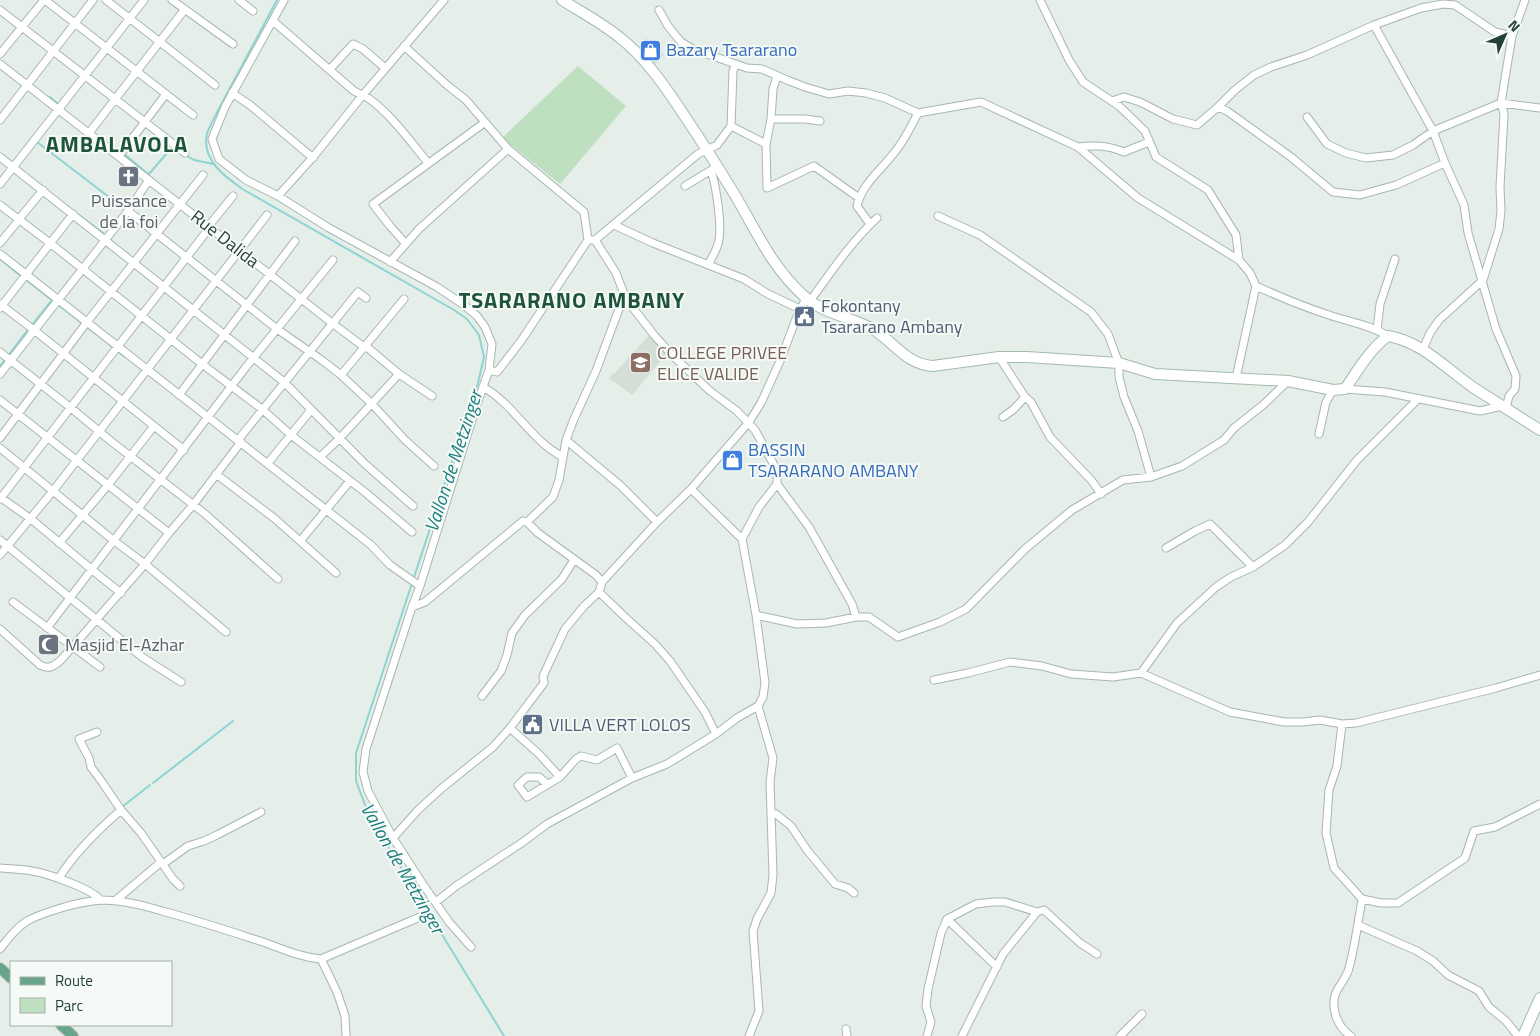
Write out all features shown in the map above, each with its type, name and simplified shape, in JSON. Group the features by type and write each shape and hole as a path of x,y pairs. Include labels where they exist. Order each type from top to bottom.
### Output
{"main road":[{"path":"0,968 10,977"},
{"path":"62,1026 73,1036"}],"street":[{"path":"0,54 44,0 193,115"},
{"path":"0,120 3,112 28,85 93,0"},
{"path":"106,0 215,85"},
{"path":"0,184 144,0"},
{"path":"172,0 234,44"},
{"path":"239,0 253,11"},
{"path":"284,0 224,107 212,139 219,159 246,180 278,196 329,228 437,287 464,305 477,316 485,327 492,344 489,370 366,749 363,772 368,791 393,838 449,922 471,947"},
{"path":"278,196 313,158 385,68 444,0"},
{"path":"562,0 618,35 652,70 708,150 714,168 771,258 789,281 808,300 824,310 868,326 911,360 925,366 999,357 1119,363 1155,374 1288,381 1333,390 1385,392 1480,411 1504,407"},
{"path":"1040,0 1069,60 1083,82 1112,101 1145,131 1156,157 1208,190 1236,235 1239,260"},
{"path":"1423,350 1430,333 1439,320 1483,280 1499,229 1504,114 1501,103 1512,36 1525,0"},
{"path":"1112,101 1124,97 1140,102 1173,119 1197,125 1254,75 1287,60 1307,55 1374,25 1404,14 1443,4 1455,5 1496,32 1512,36"},
{"path":"89,133 185,9"},
{"path":"0,10 185,153"},
{"path":"659,10 668,26 681,42 693,49 747,68 762,69 805,87 829,94 848,91 866,92 885,98 918,113 981,102 1078,147 1138,198 1239,260 1250,272 1256,286 1236,378"},
{"path":"273,21 362,96 367,97 392,120 428,163"},
{"path":"1374,25 1433,130 1445,163 1464,205 1468,233 1496,329 1516,376 1515,389 1504,407"},
{"path":"330,69 353,44 363,49 385,68"},
{"path":"404,46 466,100 508,149 584,212 592,240 616,273 626,299 654,335 710,391 737,411 755,430 773,463 777,473 777,484 809,527 852,604 856,618"},
{"name":"Rue Dalida","path":"0,64 364,347 368,348 399,374 432,396"},
{"path":"489,370 497,372 592,240 614,225 698,154 717,145 731,126 733,71 736,64"},
{"path":"777,76 773,89 771,119 766,144 767,188 814,166 859,198"},
{"path":"232,93 250,105 313,158"},
{"path":"119,156 166,94"},
{"path":"1307,117 1327,144 1346,153 1366,158 1393,155 1414,145 1433,130 1501,103 1540,108"},
{"path":"1218,107 1227,110 1291,157 1333,192 1360,195 1415,178 1445,163"},
{"path":"870,224 857,206 859,198 870,180 904,140 918,113"},
{"path":"771,119 805,119 820,122"},
{"path":"406,244 373,204 484,123"},
{"path":"731,126 766,144"},
{"path":"1078,147 1109,146 1124,152 1149,142"},
{"path":"390,262 419,229 508,149"},
{"path":"0,157 284,382 365,464 413,506"},
{"path":"685,186 714,168"},
{"path":"708,265 719,242 720,229 714,168"},
{"path":"0,438 204,174"},
{"path":"0,374 106,240 149,180"},
{"path":"0,243 43,190"},
{"path":"121,593 31,519 0,498 210,227 211,222 233,196"},
{"path":"0,205 262,409 291,435 366,493 412,532"},
{"path":"128,211 277,329 340,375 434,466"},
{"path":"73,214 1,306 34,330 184,450"},
{"path":"0,555 53,491 267,215"},
{"path":"938,216 980,235 1091,312 1108,334 1119,363 1119,377 1124,396 1138,431 1151,477"},
{"path":"393,838 418,810 493,746 510,728 544,683 543,677 565,629 584,606 599,592 602,582 657,522 691,489 749,422 761,402 780,361 800,309 842,257 877,218"},
{"path":"614,225 636,236 744,279 768,294 800,309"},
{"path":"179,395 295,241"},
{"path":"0,254 268,463 371,545 390,565 420,586"},
{"path":"1378,330 1380,304 1395,259"},
{"path":"47,628 254,357 334,260"},
{"path":"1256,286 1286,300 1331,316 1366,325 1388,336 1402,338 1423,350 1473,387 1540,430"},
{"path":"0,629 40,665 46,668 53,667 121,593 193,505 262,409 310,352 332,322 358,292 366,298"},
{"path":"340,375 404,299"},
{"path":"412,607 425,602 523,521 527,522 553,497 559,480 566,440 596,370 619,309 626,299"},
{"path":"1344,389 1372,351 1388,336"},
{"path":"0,352 204,513 278,579"},
{"path":"999,357 1025,397 1031,402 1050,437 1092,481 1101,494"},
{"path":"320,457 399,374"},
{"path":"756,616 797,624 826,623 869,617 898,637 940,622 966,609 1037,539 1072,510 1123,480 1151,477 1182,466 1224,440 1234,428 1263,405 1288,381"},
{"path":"483,387 509,408 554,452 563,457"},
{"path":"1319,434 1326,402 1333,390"},
{"path":"1004,417 1025,397"},
{"path":"1140,673 1177,624 1216,587 1231,577 1253,567 1285,545 1302,528 1357,460 1418,399"},
{"path":"0,400 169,533"},
{"path":"268,463 311,410"},
{"path":"59,543 154,426"},
{"path":"566,440 621,486 657,522"},
{"path":"0,448 145,564 226,632"},
{"path":"216,474 301,540 336,573"},
{"path":"301,540 350,481"},
{"path":"742,539 758,507 777,484"},
{"path":"436,902 456,886 547,824 632,778 667,764 758,706 763,697 765,683 756,616 742,539 691,489"},
{"path":"527,522 602,582"},
{"path":"1166,548 1210,524 1253,567"},
{"path":"0,540 142,657 181,682"},
{"path":"482,696 501,671 507,656 512,633 524,615 562,579 574,560"},
{"path":"599,592 670,660 705,712 716,734"},
{"path":"13,602 100,667"},
{"path":"934,680 1010,662 1042,666 1070,674 1113,677 1140,673 1230,712 1284,722 1320,720 1342,724 1496,688 1540,675"},
{"path":"749,1036 759,1011 753,931 757,919 771,893 773,875 770,782 773,758 758,706"},
{"path":"1342,724 1337,766 1330,790 1326,833 1334,868 1362,900 1398,903 1465,858 1474,831 1495,827 1540,804"},
{"path":"510,728 539,754 560,777"},
{"path":"97,732 79,740 89,758 91,767 180,886"},
{"path":"547,784 560,777 581,756 598,760 617,748 632,778"},
{"path":"58,878 92,836 122,810"},
{"path":"116,900 162,863 188,846 217,836 261,812"},
{"path":"771,812 792,826 807,850 835,884 848,888 854,893"},
{"path":"0,868 31,871 58,878 95,895 100,900"},
{"path":"0,949 21,925 30,919 77,904 100,900 116,900 178,915 299,956 321,959 420,917"},
{"path":"1351,1036 1344,1032 1338,1021 1334,1006 1335,995 1349,971 1362,900"},
{"path":"927,1036 931,1022 926,1006 928,989 941,933 947,918 976,904 1005,902 1037,912 1044,910 1080,943 1097,954"},
{"path":"962,1036 1003,954 1037,912"},
{"path":"947,918 997,967"},
{"path":"1358,925 1416,951 1433,961 1448,975 1479,991 1489,1007 1506,1021 1518,1036"},
{"path":"321,959 337,992 345,1016 346,1036"},
{"path":"1523,1036 1540,998"},
{"path":"1120,1036 1142,1014"}],"shaded area":[{"name":"Bazary Tsararano","path":"646,38 664,55 654,65 638,46"},
{"name":"COLLEGE PRIVEE ELICE VALIDE","path":"650,334 667,353 632,395 609,378"}],"green space":[{"path":"578,66 626,106 560,184 502,138"}],"waterway":[{"name":"Vallon de Metzinger","path":"277,0 207,133 206,143 211,159 222,173 244,190 467,319 479,335 484,357 478,383 356,753 356,781 369,815 504,1036"},
{"path":"50,97 58,104"},
{"path":"37,142 122,207"},
{"path":"147,174 173,146"},
{"path":"123,153 148,174"},
{"path":"185,155 194,160 213,164"},
{"path":"75,212 103,233"},
{"path":"0,259 22,277"},
{"path":"25,279 53,301"},
{"path":"32,325 51,301"},
{"path":"57,304 83,324"},
{"path":"87,327 114,348"},
{"path":"8,356 29,328"},
{"path":"117,351 125,357"},
{"path":"0,366 5,360"},
{"path":"153,783 233,721"},
{"path":"122,807 150,785"}],"place":[{"name":"Bazary Tsararano","path":"650,50"},
{"name":"Puissance de la foi","path":"129,176"},
{"name":"Fokontany Tsararano Ambany","path":"805,316"},
{"name":"COLLEGE PRIVEE ELICE VALIDE","path":"641,363"},
{"name":"BASSIN TSARARANO AMBANY","path":"732,460"},
{"name":"Masjid El-Azhar","path":"49,645"},
{"name":"VILLA VERT LOLOS","path":"533,725"}],"district":[{"name":"AMBALAVOLA","path":"117,144"},
{"name":"TSARARANO AMBANY","path":"572,300"}]}
